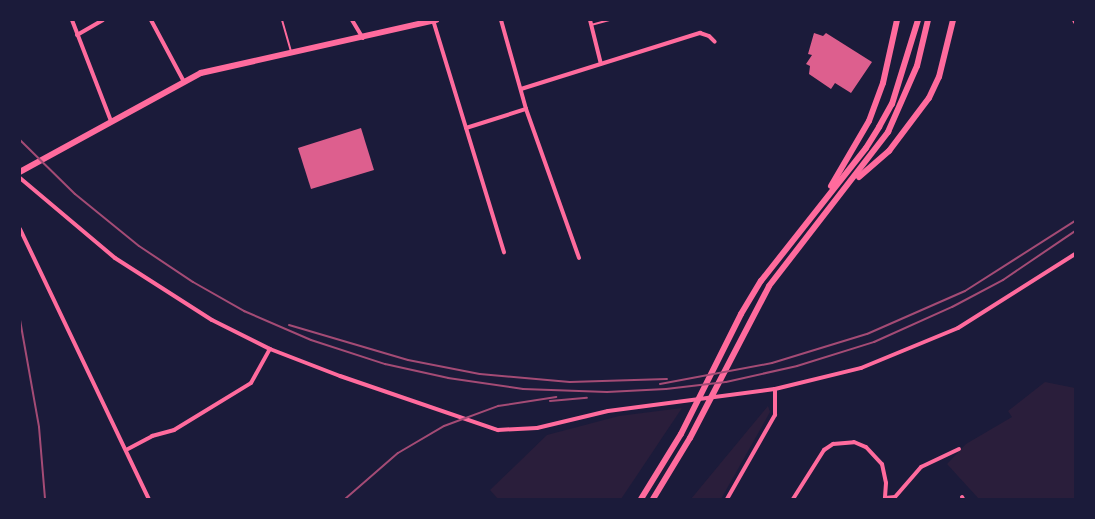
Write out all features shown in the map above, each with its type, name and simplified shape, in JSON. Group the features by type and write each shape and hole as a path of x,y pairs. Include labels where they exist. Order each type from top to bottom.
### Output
{"highway":[{"path":"820,203 860,141 869,121 883,83 896,20"},
{"path":"641,499 681,434 720,355 761,281 820,203 866,148 892,104 918,20"},
{"path":"653,499 690,438 769,286 874,155 901,107 917,66 928,20"},
{"path":"846,190 889,151 919,114 939,77 953,20"}],"main road":[{"path":"20,172 183,80 232,65 292,54 434,20"}],"street":[{"path":"72,20 111,121"},
{"path":"78,34 103,20"},
{"path":"151,20 183,80"},
{"path":"352,20 363,38"},
{"path":"434,20 504,252"},
{"path":"501,20 526,109 578,258"},
{"path":"590,22 601,64"},
{"path":"521,89 700,34 709,36 715,42"},
{"path":"466,128 526,109"},
{"path":"20,178 88,237 146,280 212,320 270,349 498,430 537,428 608,411 775,389 861,368 958,328 1075,254"},
{"path":"20,229 149,499"},
{"path":"126,450 152,436 174,430 251,383 270,349"},
{"path":"727,499 775,415 775,389"},
{"path":"793,499 824,450 833,444 854,442 866,448 882,464 885,498 896,497 921,467 959,449"}],"lane":[{"path":"282,20 292,54"},
{"path":"590,22 610,20"}],"shaded area":[{"path":"1045,382 1075,388 1075,499 979,499 947,464 966,444 1012,417 1008,411"},
{"path":"768,406 770,412 721,499 691,499"},
{"path":"682,408 621,499 498,499 490,490 547,435 619,416"}],"building":[{"path":"814,33 823,36 826,33 872,62 851,93 835,83 831,89 809,74 810,66 806,64 812,55 808,54"},
{"path":"361,128 374,170 311,189 298,148"}],"railway":[{"path":"20,140 75,194 139,246 193,282 244,311 311,340 385,364 448,378 523,389 607,392 666,389 726,382 797,366 874,342 952,307 1003,280 1075,231"},
{"path":"660,384 772,363 867,334 965,291 1075,221"},
{"path":"20,320 39,427 45,499"},
{"path":"289,325 408,360 480,374 570,382 667,379"},
{"path":"345,499 398,453 444,426 498,406 556,397"},
{"path":"550,401 587,398"}]}
